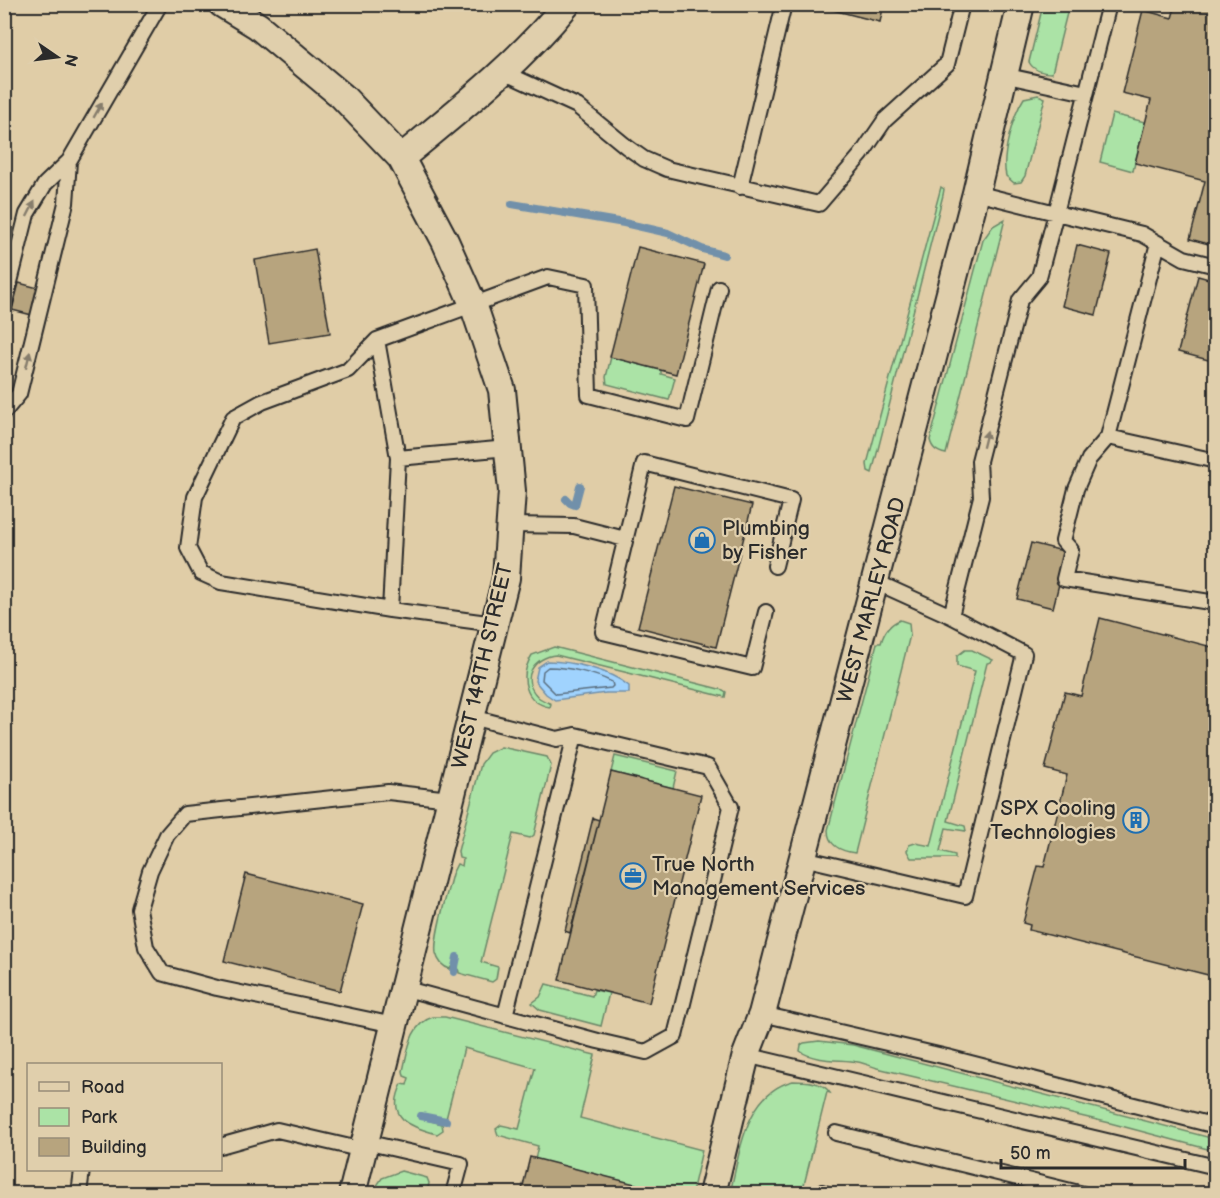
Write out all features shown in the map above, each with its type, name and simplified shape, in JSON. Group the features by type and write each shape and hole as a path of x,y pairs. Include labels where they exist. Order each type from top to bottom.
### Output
{"street":[{"name":"WEST 149TH STREET","path":"222,4 258,26 342,96 401,158 445,240 473,304 502,390 512,491 506,578 352,1194"},
{"path":"401,158 503,72 551,24 567,4"},
{"name":"WEST MARLEY ROAD","path":"712,1194 746,1055 762,1014 876,582 976,193 1021,4"}],"lane":[{"path":"4,306 27,214 45,184 69,161 160,4"},
{"path":"740,187 784,4"},
{"path":"503,72 577,106 644,159 667,169 819,204 861,155 885,120 946,64 962,4"},
{"path":"951,616 981,497 980,461 1020,300 1039,277 1109,4"},
{"path":"1003,75 1086,93"},
{"path":"4,412 19,394 66,203 69,161"},
{"path":"976,193 1142,234 1184,258 1215,266"},
{"path":"1158,243 1108,437 1089,459 1076,489 1063,540 1071,550 1064,579 1215,603"},
{"path":"495,624 390,610 221,582 201,573 188,548 195,497 233,418 261,402 348,370 377,340 548,277 586,285 589,395 687,420 719,288"},
{"path":"377,340 398,458 390,610"},
{"path":"1108,437 1215,461"},
{"path":"398,458 508,448"},
{"path":"766,612 752,668 603,632 644,463 791,500 775,566"},
{"path":"511,525 574,526 626,539"},
{"path":"803,858 965,896 1024,654 951,616 876,582"},
{"path":"403,988 646,1052 675,1036 731,807 708,767 575,735 557,739 472,717"},
{"path":"505,1016 575,735"},
{"path":"394,1025 217,988 162,973 146,947 139,909 150,871 167,835 185,814 387,792 450,799"},
{"path":"762,1014 946,1056 1215,1126"},
{"path":"746,1055 1215,1167"},
{"path":"222,1145 277,1130 461,1164 453,1194"},
{"path":"836,1133 1083,1194"},
{"path":"79,1194 82,1171"}],"green space":[{"path":"1043,5 1069,5 1052,73 1039,70 1029,62"},
{"path":"1038,95 1045,98 1025,176 1021,182 1014,183 1006,176 1005,168 1009,136 1024,98"},
{"path":"1112,114 1145,122 1133,171 1100,162"},
{"path":"941,187 944,189 943,195 872,473 868,471 867,464"},
{"path":"1005,219 946,454 934,448 930,440 983,240 993,226"},
{"path":"611,357 661,370 661,374 675,378 669,400 607,384 606,377"},
{"path":"900,620 909,623 910,635 855,853 850,852 833,844 828,830 877,643 881,643 888,629"},
{"path":"554,647 723,690 726,692 725,697 556,655 536,664 530,676 532,690 538,697 551,704 550,707 534,700 529,694 525,680 532,655"},
{"path":"965,650 972,650 993,660 987,663 948,821 965,826 966,831 946,828 940,851 955,855 955,858 911,858 907,851 909,845 915,843 931,846 975,671 957,666 957,656"},
{"path":"501,747 547,757 551,765 534,835 530,838 513,834 481,962 498,967 496,979 492,982 459,973 458,965 453,964 450,969 445,967 438,959 436,946 452,874 457,864 462,866 463,859 459,858 458,851 481,764 489,753"},
{"path":"615,756 677,771 673,788 611,772"},
{"path":"546,984 592,996 594,990 609,993 601,1026 540,1010 532,1003 540,997"},
{"path":"433,1017 445,1017 595,1055 580,1118 702,1150 692,1193 666,1193 535,1159 538,1146 498,1135 496,1129 501,1125 519,1129 535,1068 464,1048 446,1119 420,1113 419,1118 442,1124 443,1130 437,1134 410,1124 398,1113 398,1096 402,1084 407,1085 409,1078 404,1076 403,1071 411,1039 419,1025"},
{"path":"819,1041 853,1045 1215,1139 1215,1151 860,1062 820,1059 800,1051 804,1043"},
{"path":"793,1081 818,1084 830,1093 827,1092 802,1193 730,1193 742,1143 755,1111 764,1098 777,1088"},
{"path":"401,1171 427,1178 429,1183 427,1193 372,1193 382,1178"}],"water":[{"path":"547,661 578,665 612,675 629,686 629,693 606,693 555,700 546,694 535,681 538,667"}],"building":[{"path":"826,4 884,4 880,22 825,8"},
{"path":"1176,4 1216,4 1216,246 1190,239 1205,181 1135,163 1151,100 1122,93 1143,10 1172,18"},
{"path":"1077,245 1111,254 1096,315 1062,306"},
{"path":"638,247 704,264 676,374 610,357"},
{"path":"315,249 330,333 269,343 255,260"},
{"path":"1198,276 1216,281 1216,362 1178,352"},
{"path":"19,283 38,288 32,315 12,310"},
{"name":"Plumbing by Fisher","path":"674,486 752,505 716,647 638,627"},
{"path":"1031,543 1067,552 1053,608 1017,599"},
{"name":"SPX Cooling Technologies","path":"1100,618 1216,648 1216,977 1029,930 1030,925 1023,923 1038,866 1044,867 1067,775 1045,769 1065,692 1081,696"},
{"name":"True North Management Services","path":"611,772 701,795 649,1003 559,980"},
{"path":"593,818 599,820 570,933 565,931"},
{"path":"246,874 363,904 340,991 224,961"},
{"path":"530,1157 666,1192 666,1194 521,1194"}],"waterway":[{"path":"512,204 668,233 702,249 724,255"},
{"path":"566,499 575,505 580,486"},
{"path":"454,972 457,957"},
{"path":"421,1116 446,1121"}],"place":[{"name":"Plumbing by Fisher","path":"702,540"},
{"name":"SPX Cooling Technologies","path":"1136,820"},
{"name":"True North Management Services","path":"633,876"}]}
